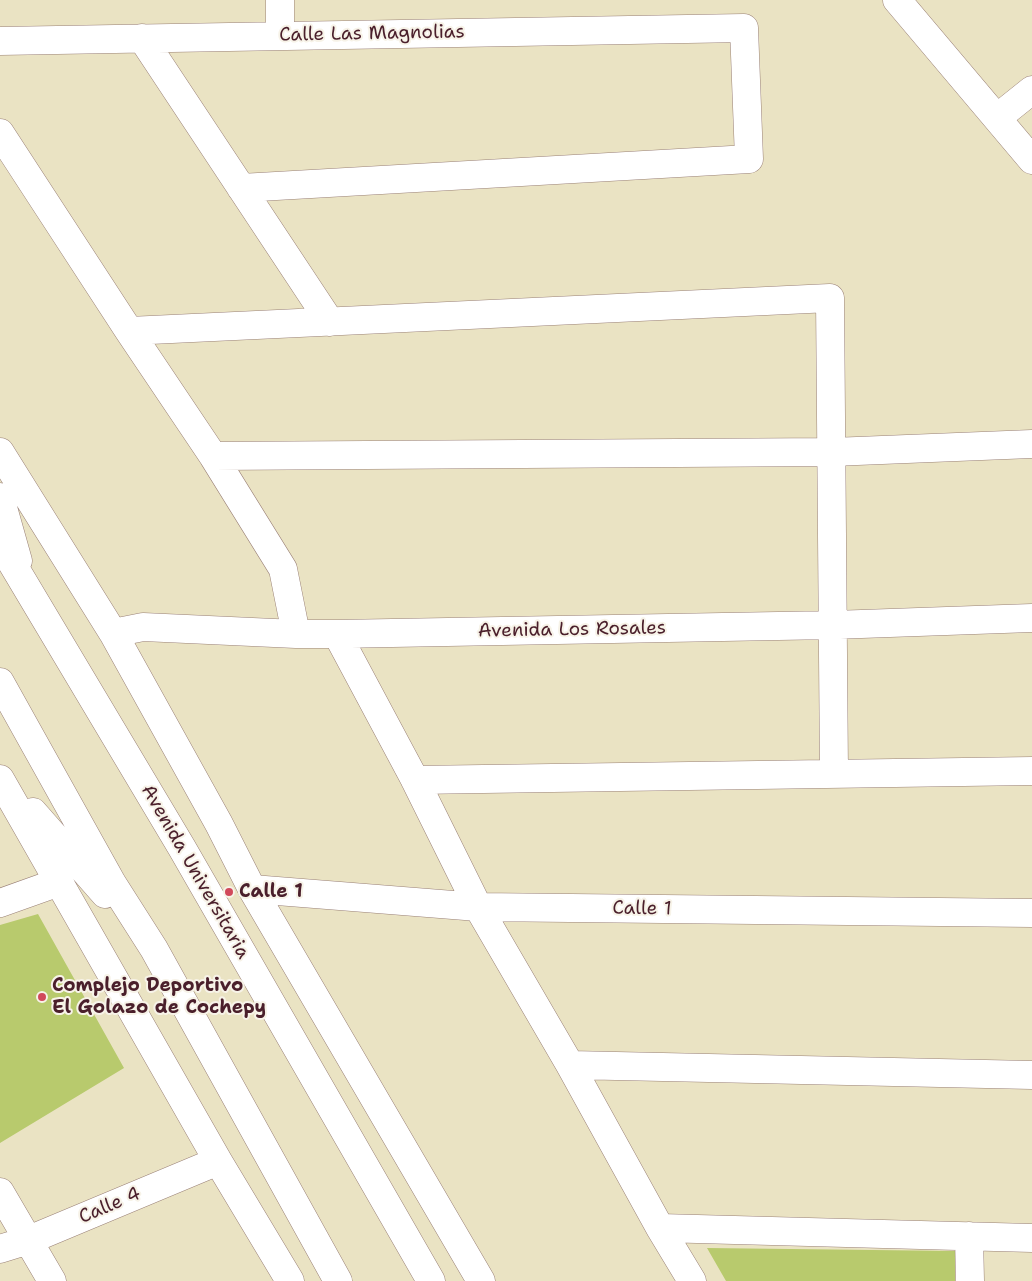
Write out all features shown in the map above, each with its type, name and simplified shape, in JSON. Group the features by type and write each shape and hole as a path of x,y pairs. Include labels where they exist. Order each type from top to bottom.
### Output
{"street":[{"path":"280,0 280,36"},
{"path":"897,0 1032,160"},
{"name":"Calle Las Magnolias","path":"0,41 744,28 749,159 241,188"},
{"path":"142,38 330,322"},
{"path":"997,118 1032,90"},
{"path":"0,133 129,331 214,456 283,569 296,634"},
{"path":"129,331 830,298 834,773"},
{"path":"214,456 832,452 1032,444"},
{"path":"0,452 113,633 219,824 252,889 481,1281"},
{"path":"0,498 25,584"},
{"name":"Avenida Universitaria","path":"0,542 182,848 431,1281"},
{"name":"Avenida Los Rosales","path":"113,633 143,627 337,634 833,625 1032,618"},
{"path":"337,634 415,780 478,907 692,1281"},
{"path":"0,682 112,883 154,949 338,1281"},
{"path":"415,780 1032,771"},
{"path":"0,775 154,949"},
{"path":"0,779 218,1161 290,1281"},
{"path":"0,903 59,882"},
{"name":"Calle 1","path":"252,889 478,907 1032,913"},
{"path":"570,1065 1032,1075"},
{"name":"Calle 4","path":"0,1249 28,1240 218,1161"},
{"path":"0,1192 52,1281"},
{"path":"660,1228 1032,1238"},
{"path":"969,1236 970,1281"}],"green space":[{"name":"Complejo Deportivo El Golazo de Cochepy","path":"38,914 124,1068 0,1143 0,925"},
{"path":"707,1248 955,1251 955,1281 726,1281"}],"place":[{"name":"Calle 1","path":"229,892"},
{"name":"Complejo Deportivo El Golazo de Cochepy","path":"42,997"}]}
